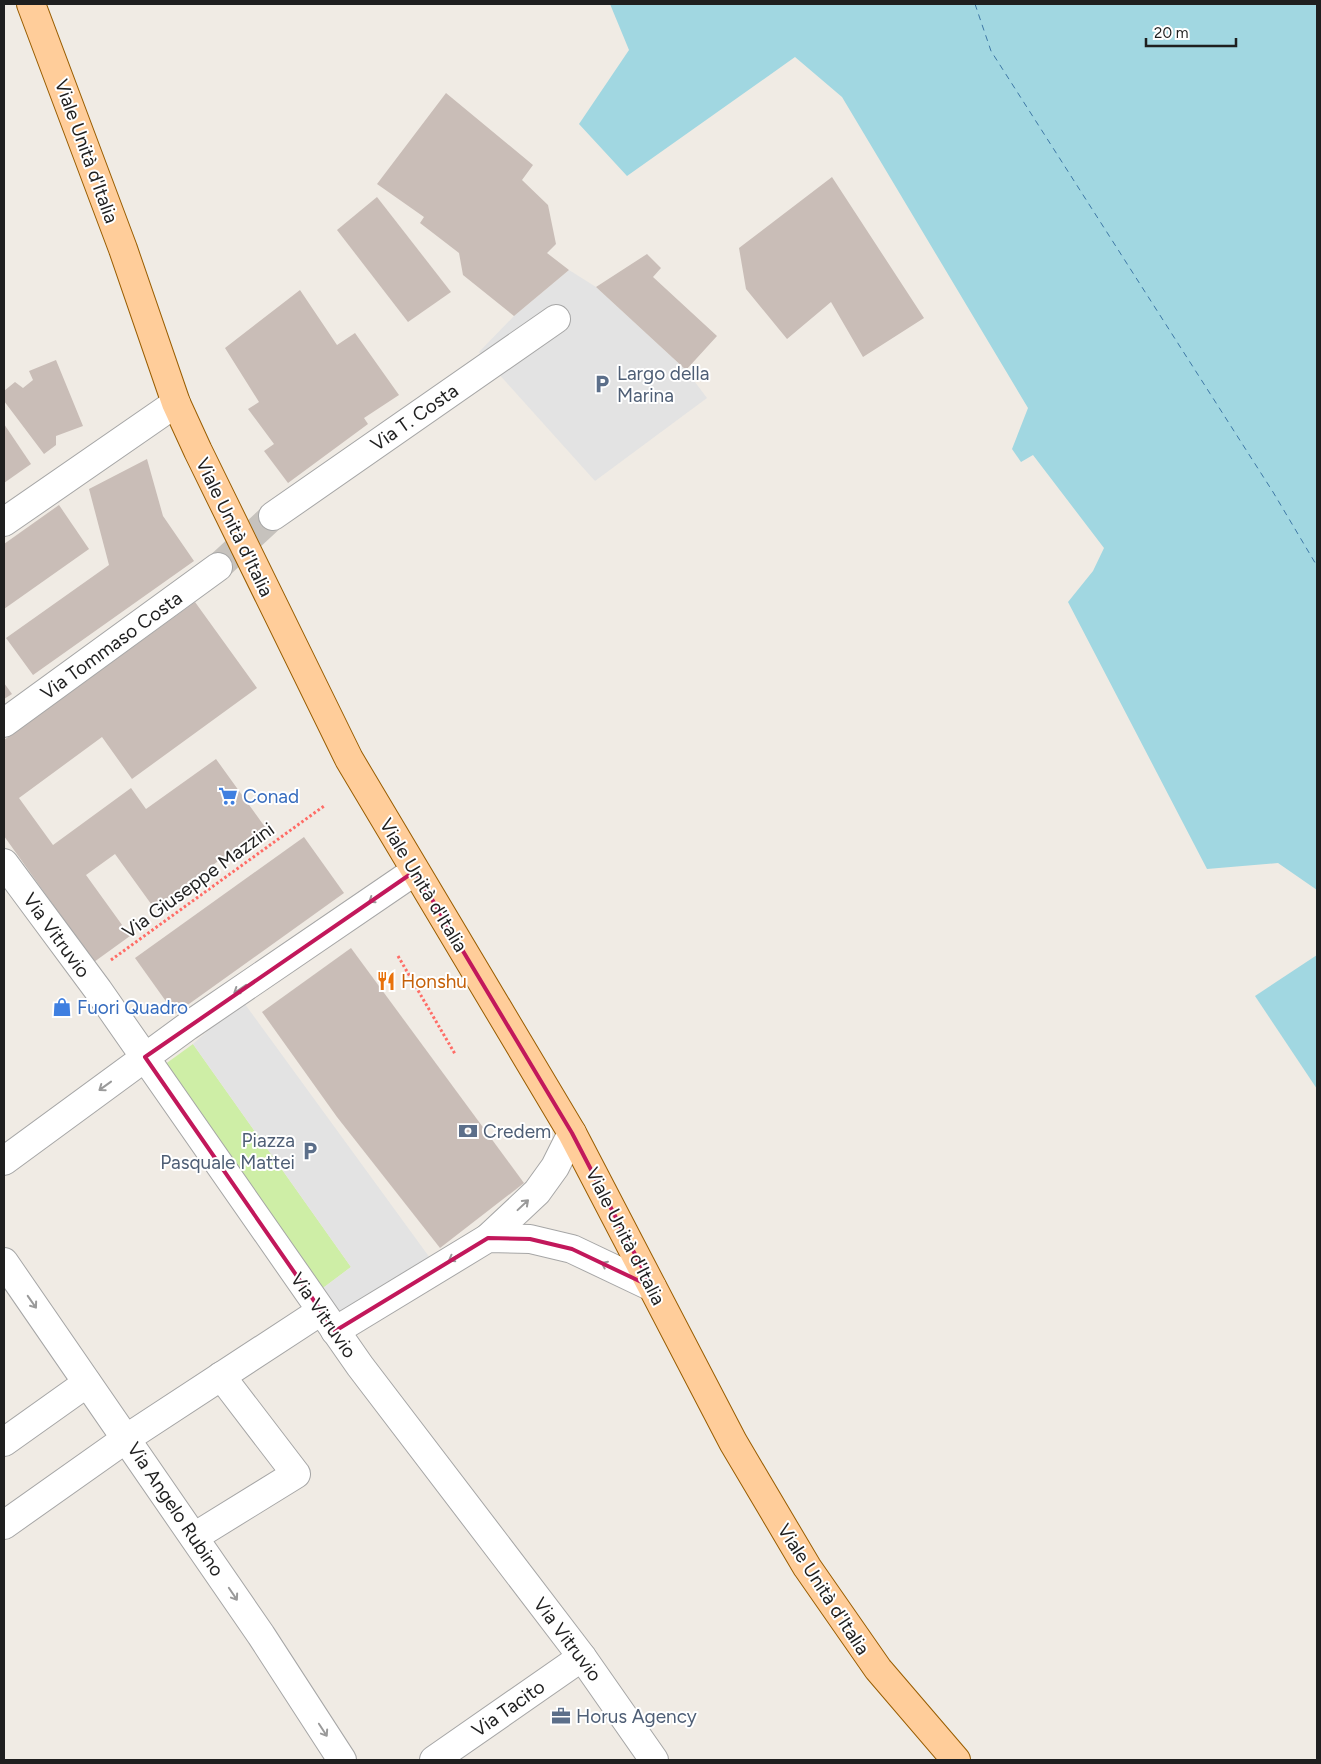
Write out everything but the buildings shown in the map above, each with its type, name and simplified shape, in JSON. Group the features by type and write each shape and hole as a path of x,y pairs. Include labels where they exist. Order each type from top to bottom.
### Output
{"main road":[{"name":"Viale Unità d'Italia","path":"31,4 123,249 176,403 349,759 572,1134 732,1442 807,1567 878,1669 956,1760"}],"street":[{"name":"Via T. Costa","path":"273,516 556,319"},
{"path":"4,522 176,403"},
{"name":"Via Tommaso Costa","path":"4,723 218,567"},
{"name":"Via Vitruvio","path":"4,863 88,977 328,1321 582,1657 654,1760"},
{"path":"4,1161 144,1057 415,871"},
{"path":"4,1525 127,1438 221,1376 488,1238 537,1192 555,1167 572,1134"},
{"path":"488,1238 530,1239 572,1249 652,1286"},
{"name":"Via Angelo Rubino","path":"4,1262 127,1438 342,1760"},
{"path":"194,1537 296,1474 221,1376"},
{"path":"4,1442 87,1383"},
{"name":"Via Tacito","path":"434,1760 582,1657"}],"path":[{"name":"Via Giuseppe Mazzini","path":"88,977 324,806"},
{"path":"398,956 455,1054"}],"highlighted area":[{"path":"415,871 572,1133 652,1287 572,1249 530,1239 488,1238 335,1331 145,1057"}],"green space":[{"path":"193,1044 351,1267 323,1288 164,1065"}],"shaded area":[{"name":"Largo della Marina","path":"569,270 596,287 686,370 707,398 595,481 479,352 514,316"},
{"name":"Piazza Pasquale Mattei","path":"242,1000 430,1258 342,1315 323,1288 351,1267 193,1044"}],"water":[{"path":"610,4 1317,4 1317,890 1278,863 1207,869 1068,602 1093,571 1104,548 1033,455 1021,462 1012,449 1028,408 842,97 795,57 627,176 579,124 629,50"},
{"path":"1317,955 1317,1089 1255,996"}],"ferry route":[{"path":"975,4 991,51 1273,492 1317,566"}],"tunnel":[{"path":"218,567 273,516"}],"place":[{"name":"Largo della Marina","path":"602,384"},
{"name":"Conad","path":"228,796"},
{"name":"Honshu","path":"386,981"},
{"name":"Fuori Quadro","path":"62,1007"},
{"name":"Credem","path":"468,1131"},
{"name":"Piazza Pasquale Mattei","path":"310,1151"},
{"name":"Horus Agency","path":"561,1716"}]}
